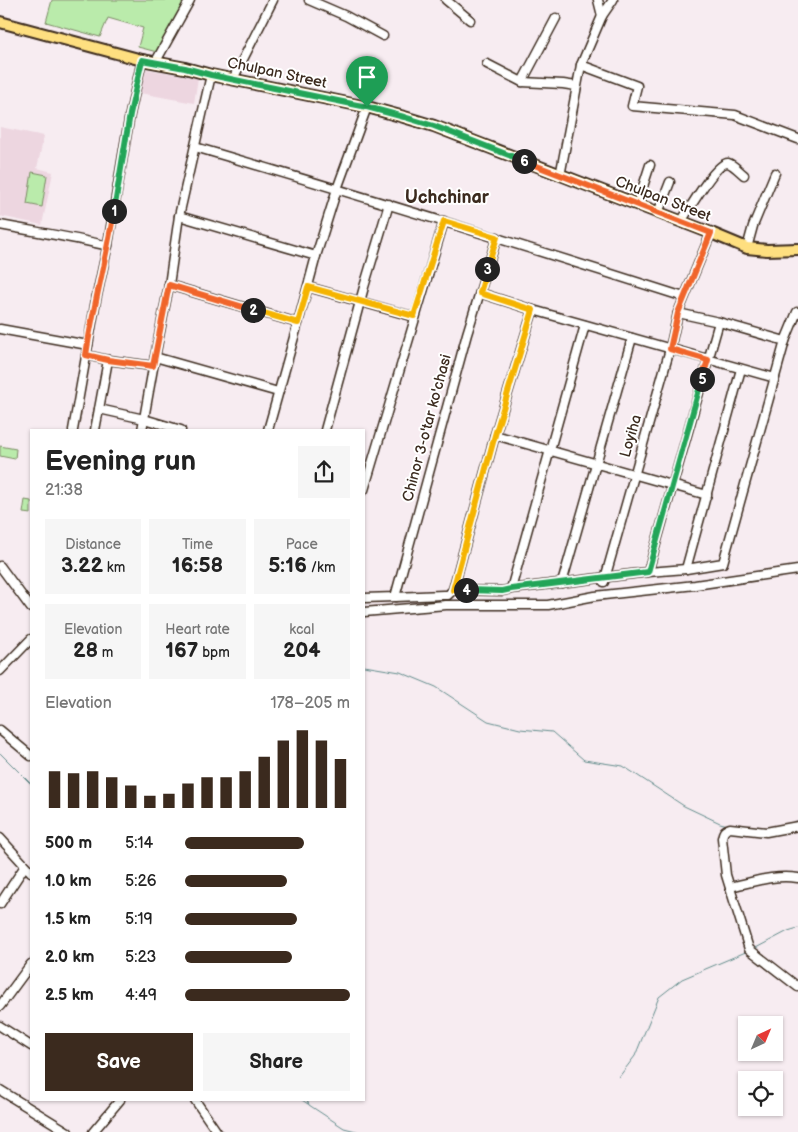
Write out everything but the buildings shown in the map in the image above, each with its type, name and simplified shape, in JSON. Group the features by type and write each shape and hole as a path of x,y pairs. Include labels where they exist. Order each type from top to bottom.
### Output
{"main road":[{"name":"Chulpan Street","path":"0,22 142,60 367,107 404,117 434,126 747,248 798,250"}],"street":[{"path":"155,63 190,0"},
{"path":"233,79 274,0"},
{"path":"309,0 346,16 383,36"},
{"path":"446,0 470,20"},
{"path":"598,0 602,16"},
{"path":"560,176 580,65 602,16 613,0"},
{"path":"522,82 556,18"},
{"path":"73,429 96,300 108,246 130,114 142,60"},
{"path":"487,64 522,82 576,86"},
{"path":"580,65 637,86 632,106 735,115 798,139"},
{"path":"142,429 154,357 169,285 179,216 211,75"},
{"path":"268,429 316,256 337,188 367,107"},
{"path":"195,147 497,237 684,297"},
{"path":"681,222 720,166 727,163 730,164 744,175"},
{"path":"636,205 650,165"},
{"path":"747,248 756,217 775,173"},
{"path":"658,213 670,182"},
{"path":"325,429 389,204"},
{"path":"179,216 316,256"},
{"path":"365,487 414,316 444,221"},
{"path":"0,224 108,246"},
{"name":"Loyiha","path":"604,580 670,349 678,313 711,233"},
{"name":"Chinor 3-o'tar ko'chasi","path":"395,597 464,344 497,237"},
{"path":"169,285 298,323"},
{"path":"308,287 414,316"},
{"path":"480,293 585,325 775,378"},
{"path":"365,598 448,595 453,590 495,435 533,310"},
{"path":"453,590 502,591 562,583 604,580 648,572 686,569 723,563 785,340 796,312"},
{"path":"678,313 785,340"},
{"path":"648,572 718,322"},
{"path":"511,589 585,325"},
{"path":"0,329 88,346"},
{"path":"562,583 632,338"},
{"path":"86,355 153,366"},
{"path":"154,357 278,392"},
{"path":"95,429 108,360"},
{"path":"686,569 742,369"},
{"path":"99,409 178,429"},
{"path":"495,435 707,495"},
{"path":"0,566 30,607"},
{"path":"365,612 446,605 548,605 595,596 695,585 798,570"},
{"path":"384,610 385,597"},
{"path":"0,671 30,640"},
{"path":"0,730 30,755"},
{"path":"798,826 766,832 730,828 726,829 722,838 726,875 749,949 798,987"},
{"path":"0,838 28,869 0,904"},
{"path":"730,887 774,877 798,878"},
{"path":"0,1006 30,965"},
{"path":"0,1026 30,1045"},
{"path":"0,1090 68,1132"},
{"path":"93,1132 118,1101"},
{"path":"196,1101 217,1132"}],"shaded area":[{"path":"146,69 198,78 194,103 140,93"},
{"path":"0,127 44,136 37,168 53,172 42,225 0,216"}],"green space":[{"path":"52,0 185,0 157,52 138,47 143,28 108,18 100,37 46,22"},
{"path":"32,172 47,175 42,207 27,204"},
{"path":"0,446 16,449 15,459 0,456"},
{"path":"25,500 30,501 30,514 23,513"}],"waterway":[{"path":"365,666 400,672 436,687 488,721 520,729 552,732 584,760 623,766 684,806 728,825"},
{"path":"0,753 30,783"},
{"path":"762,828 798,821"},
{"path":"754,949 788,931 798,928"},
{"path":"619,1077 635,1056 659,997 682,979 748,951"},
{"path":"304,1101 308,1104"},
{"path":"307,1101 309,1105 344,1128 360,1132"}],"district":[{"name":"Uchchinar","path":"447,197"}],"route":[{"path":"142,60 367,107 434,126 711,233 678,313 670,349 708,360 648,572 502,591 453,590 495,435 533,310 480,293 497,237 444,221 414,316 308,287 298,323 169,285 153,366 86,355 108,244 130,114 142,60"}]}
